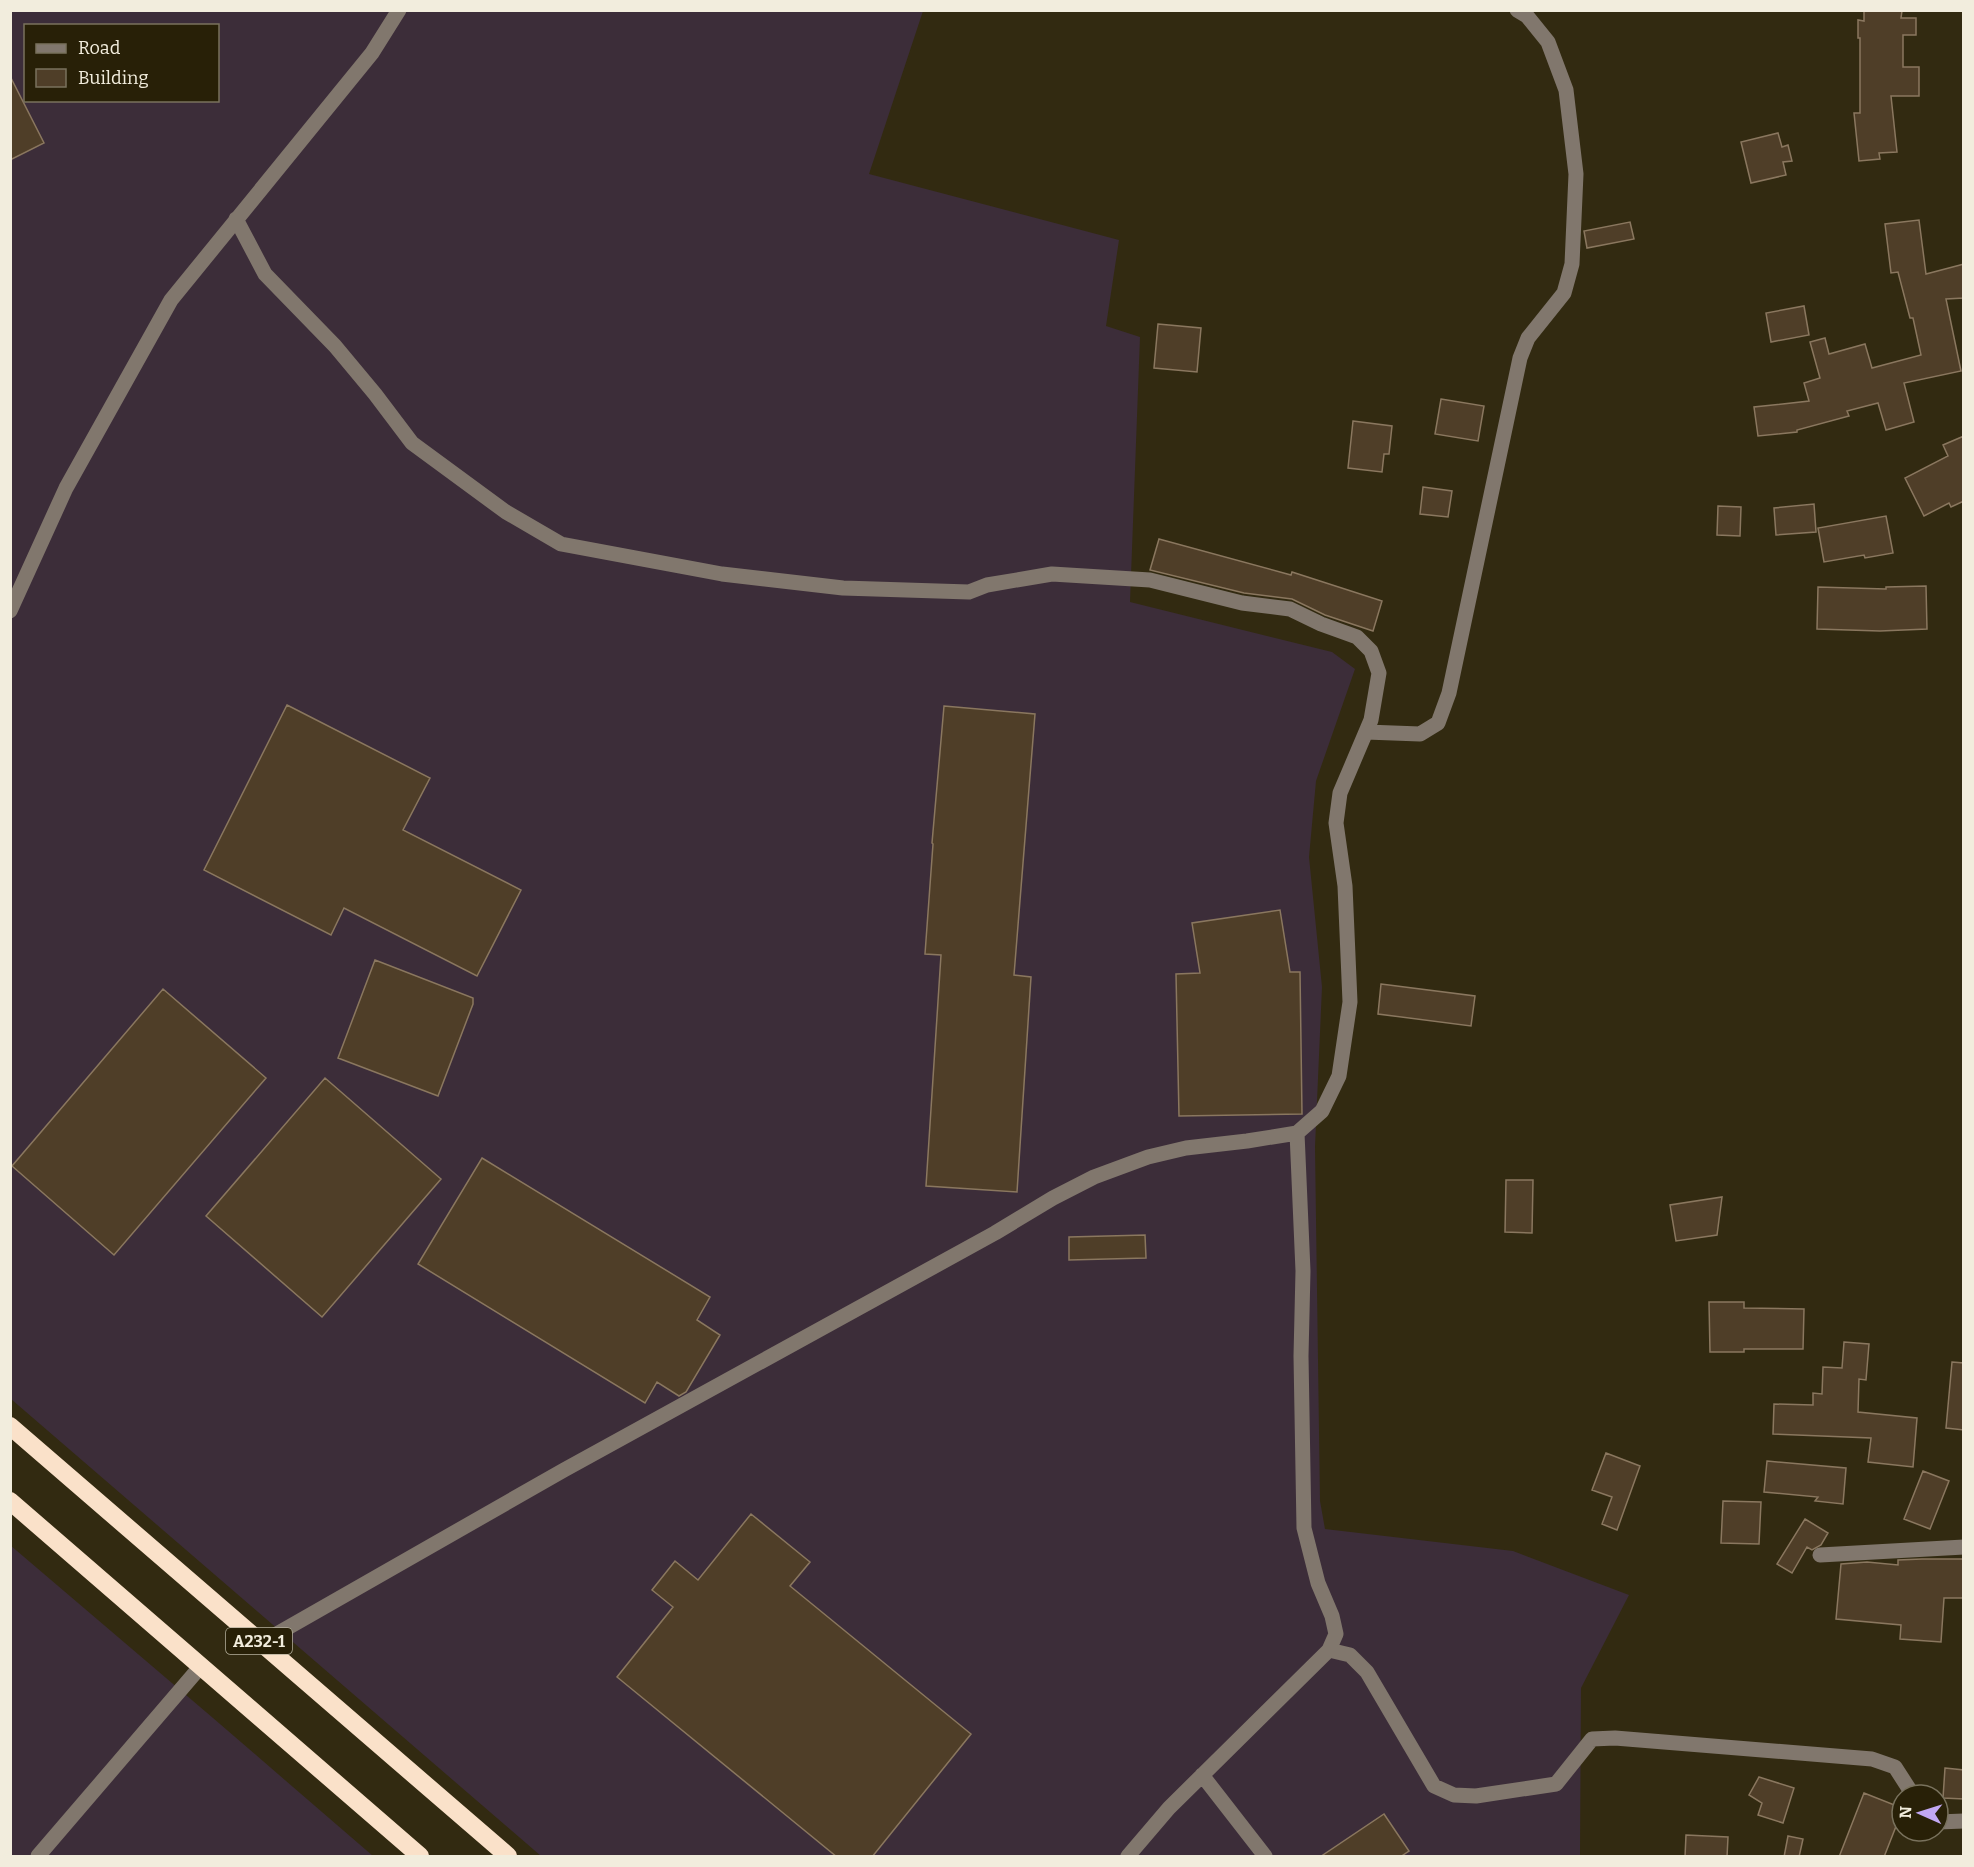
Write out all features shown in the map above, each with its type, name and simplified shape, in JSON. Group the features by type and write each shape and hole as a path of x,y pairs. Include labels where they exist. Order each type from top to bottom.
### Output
{"highway":[{"name":"A232-1","path":"10,1426 508,1857"},
{"name":"A232-1","path":"10,1501 420,1857"}],"street":[{"path":"10,611 66,488 171,300 372,53 399,10"},
{"path":"1366,732 1420,734 1438,723 1449,693 1520,358 1528,338 1564,293 1572,264 1576,174 1566,90 1548,42 1527,16 1517,10"},
{"path":"236,219 266,274 335,346 412,443 506,512 561,544 722,574 843,588 969,592 987,585 1052,574 1150,580 1242,603 1290,609 1321,624 1357,637 1371,651 1378,673 1371,720 1340,793 1336,823 1345,886 1350,1002 1339,1076 1322,1111 1297,1133 1247,1142 1186,1148 1148,1157 1094,1177 564,1470 261,1643"},
{"path":"1128,1857 1168,1808 1329,1650 1336,1635 1332,1616 1318,1583 1304,1528 1301,1356 1303,1271 1297,1133"},
{"path":"1820,1555 1964,1547"},
{"path":"1329,1650 1350,1655 1367,1672 1434,1786 1454,1795 1476,1796 1556,1784 1592,1739 1615,1738 1872,1759 1896,1767 1906,1783"},
{"path":"38,1857 201,1666"},
{"path":"1202,1775 1265,1857"}],"shaded area":[{"path":"11,11 923,11 869,174 1119,240 1106,326 1140,337 1130,602 1332,652 1355,669 1316,781 1309,857 1322,987 1315,1147 1320,1501 1325,1529 1513,1551 1629,1595 1581,1688 1580,1856 541,1856 11,1399"},
{"path":"10,1545 213,1718 373,1856 11,1856"}],"building":[{"path":"1864,10 1902,11 1901,18 1916,18 1916,35 1903,35 1903,67 1919,67 1919,96 1891,96 1897,152 1879,153 1880,159 1859,161 1854,113 1860,113 1858,20 1864,21"},
{"path":"10,76 44,143 10,160"},
{"path":"1778,133 1782,147 1788,145 1792,161 1783,162 1786,175 1751,183 1741,142"},
{"path":"1919,220 1926,274 1964,264 1964,298 1946,299 1961,371 1904,383 1914,422 1886,430 1878,403 1847,411 1849,416 1797,430 1797,432 1758,436 1754,407 1809,401 1804,383 1820,378 1810,342 1825,338 1829,354 1865,344 1872,368 1921,355 1913,318 1910,318 1898,272 1891,273 1885,224"},
{"path":"1630,222 1634,239 1587,248 1584,231"},
{"path":"1804,306 1809,335 1771,342 1766,313"},
{"path":"1158,324 1201,328 1197,372 1154,368"},
{"path":"1441,399 1484,406 1478,441 1435,434"},
{"path":"1353,421 1392,426 1389,454 1384,454 1382,472 1348,468"},
{"path":"1964,436 1964,501 1951,507 1949,503 1924,516 1905,478 1948,456 1943,445"},
{"path":"1423,487 1452,491 1448,517 1420,514"},
{"path":"1814,504 1816,532 1776,535 1774,508"},
{"path":"1718,506 1741,507 1740,536 1717,535"},
{"path":"1886,516 1893,553 1824,562 1818,528"},
{"path":"1159,539 1291,575 1292,572 1382,601 1373,631 1325,615 1292,599 1244,593 1150,570"},
{"path":"1926,586 1927,629 1880,631 1817,629 1818,587 1886,589 1886,587"},
{"path":"287,705 430,778 403,830 521,890 477,976 344,908 331,935 204,870"},
{"path":"944,706 1035,714 1014,975 1031,977 1017,1192 926,1186 941,955 925,954"},
{"path":"1280,910 1290,972 1300,972 1302,1114 1179,1116 1176,974 1200,973 1192,923"},
{"path":"375,960 473,998 473,1004 438,1096 338,1058"},
{"path":"1381,984 1475,996 1471,1026 1378,1014"},
{"path":"163,989 266,1078 114,1255 12,1166"},
{"path":"325,1078 441,1179 322,1317 206,1216"},
{"path":"482,1158 710,1297 697,1320 720,1335 686,1392 679,1396 657,1382 645,1403 418,1264"},
{"path":"1506,1180 1533,1180 1532,1233 1505,1232"},
{"path":"1722,1197 1717,1235 1676,1241 1670,1205"},
{"path":"1145,1235 1146,1258 1069,1260 1069,1237"},
{"path":"1709,1302 1744,1302 1744,1308 1804,1309 1803,1349 1744,1349 1744,1352 1710,1352"},
{"path":"1844,1342 1869,1344 1866,1380 1859,1379 1858,1412 1917,1418 1913,1467 1868,1462 1871,1438 1773,1434 1774,1404 1813,1405 1813,1393 1822,1394 1823,1367 1842,1368"},
{"path":"1952,1362 1964,1363 1964,1430 1946,1428"},
{"path":"1606,1453 1640,1466 1617,1530 1602,1524 1612,1497 1592,1490"},
{"path":"1767,1461 1846,1468 1843,1504 1815,1501 1818,1497 1764,1492"},
{"path":"1923,1471 1949,1481 1930,1529 1904,1519"},
{"path":"1723,1501 1761,1502 1759,1544 1721,1543"},
{"path":"751,1514 810,1562 790,1586 971,1734 872,1857 837,1857 617,1677 673,1607 652,1590 675,1561 698,1580"},
{"path":"1805,1519 1828,1533 1821,1545 1812,1550 1807,1547 1792,1573 1777,1564"},
{"path":"1964,1559 1964,1598 1944,1598 1941,1642 1900,1639 1901,1625 1836,1619 1841,1564 1867,1562 1898,1565 1898,1560"},
{"path":"1945,1768 1964,1770 1964,1799 1950,1798 1950,1783 1944,1783"},
{"path":"1759,1777 1794,1788 1783,1823 1758,1815 1762,1803 1749,1795"},
{"path":"1864,1793 1890,1803 1890,1842 1884,1857 1839,1857"},
{"path":"1384,1814 1409,1851 1400,1857 1320,1857"},
{"path":"1686,1835 1728,1837 1727,1857 1685,1857"},
{"path":"1788,1836 1803,1839 1799,1857 1784,1857"}]}
